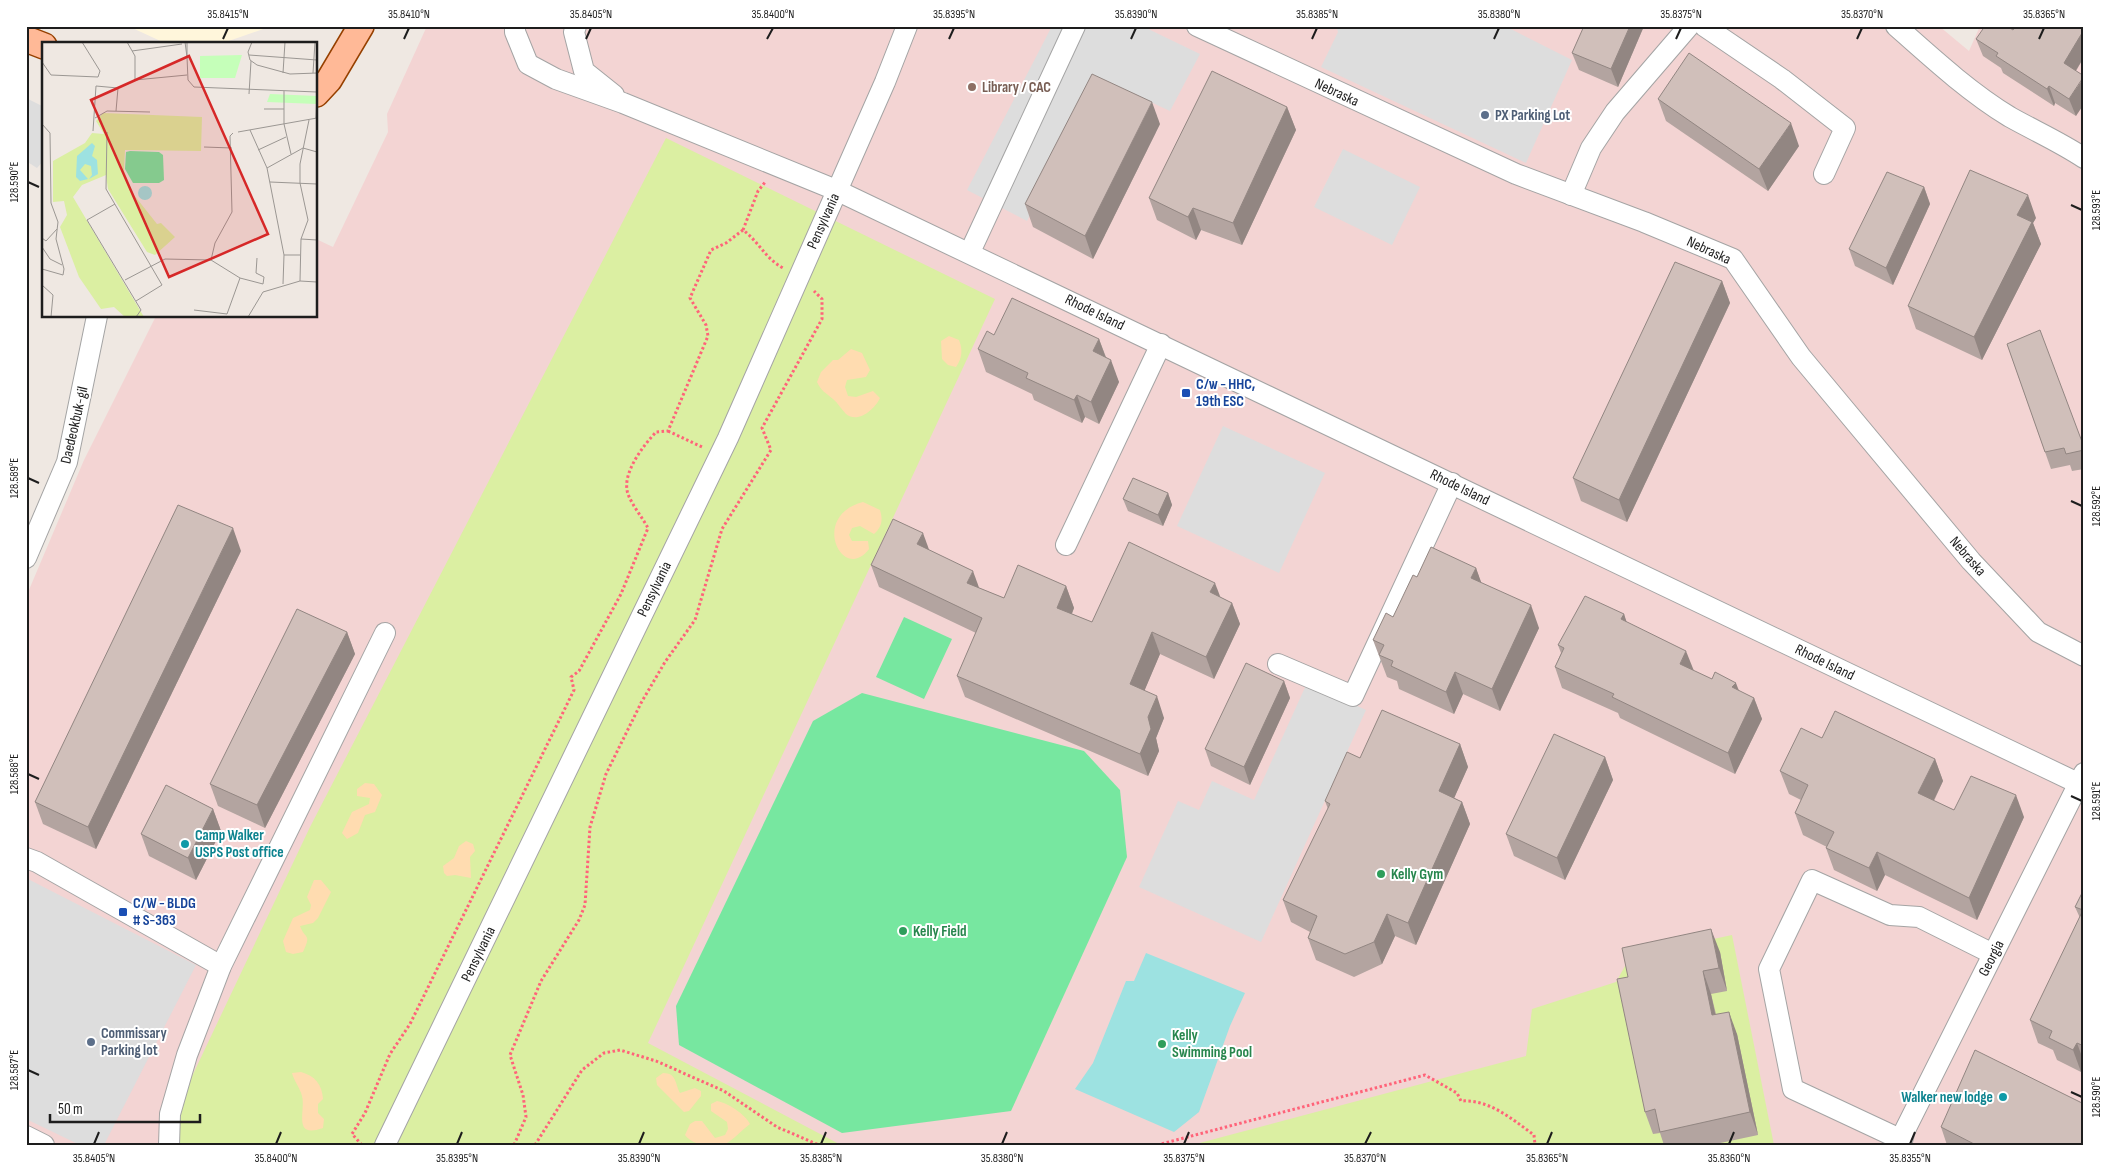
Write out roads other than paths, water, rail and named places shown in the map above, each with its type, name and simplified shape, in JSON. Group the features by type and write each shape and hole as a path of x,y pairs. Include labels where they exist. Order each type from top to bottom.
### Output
{"main road":[{"path":"318,92 329,80 361,26"},
{"path":"26,39 42,45"}],"street":[{"name":"Rhode Island","path":"515,26 515,32 528,64 556,79 623,103 779,165 836,190 2082,781"},
{"path":"576,26 574,32 584,71 623,103"},
{"name":"Pensylvania","path":"385,1145 728,438 885,82 907,26"},
{"path":"970,252 1075,26"},
{"name":"Nebraska","path":"1197,26 1516,174 1644,222 1733,259 1800,357 1971,561 2038,632 2084,656"},
{"path":"1571,195 1591,148 1615,112 1689,26"},
{"path":"1704,26 1782,79 1845,128 1824,174"},
{"path":"1896,26 1938,64 2010,116 2062,143 2084,158"},
{"name":"Daedeokbuk-gil","path":"26,558 67,462 97,318"},
{"path":"1066,545 1161,344"},
{"path":"1278,664 1353,696 1452,483"},
{"path":"170,1145 170,1114 172,1105 187,1055 221,966 384,633"},
{"name":"Georgia","path":"1901,1142 1905,1130 1993,954 2082,781"},
{"path":"26,858 221,966"},
{"path":"1901,1142 1793,1089 1769,969 1812,880 1890,915 1918,917 1993,954"},
{"path":"26,1136 44,1145"}],"water":[{"name":"Kelly Swimming Pool","path":"1146,953 1245,993 1230,1026 1199,1112 1174,1132 1075,1089 1093,1063 1126,981 1134,981"}],"place":[{"name":"Library / CAC","path":"972,87"},
{"name":"PX Parking Lot","path":"1485,115"},
{"name":"C/w - HHC, 19th ESC","path":"1186,393"},
{"name":"Camp Walker USPS Post office","path":"185,844"},
{"name":"Kelly Gym","path":"1381,874"},
{"name":"C/W - BLDG # S-363","path":"123,912"},
{"name":"Kelly Field","path":"903,931"},
{"name":"Commissary Parking lot","path":"91,1042"},
{"name":"Kelly Swimming Pool","path":"1162,1044"},
{"name":"Walker new lodge","path":"2003,1097"}]}
